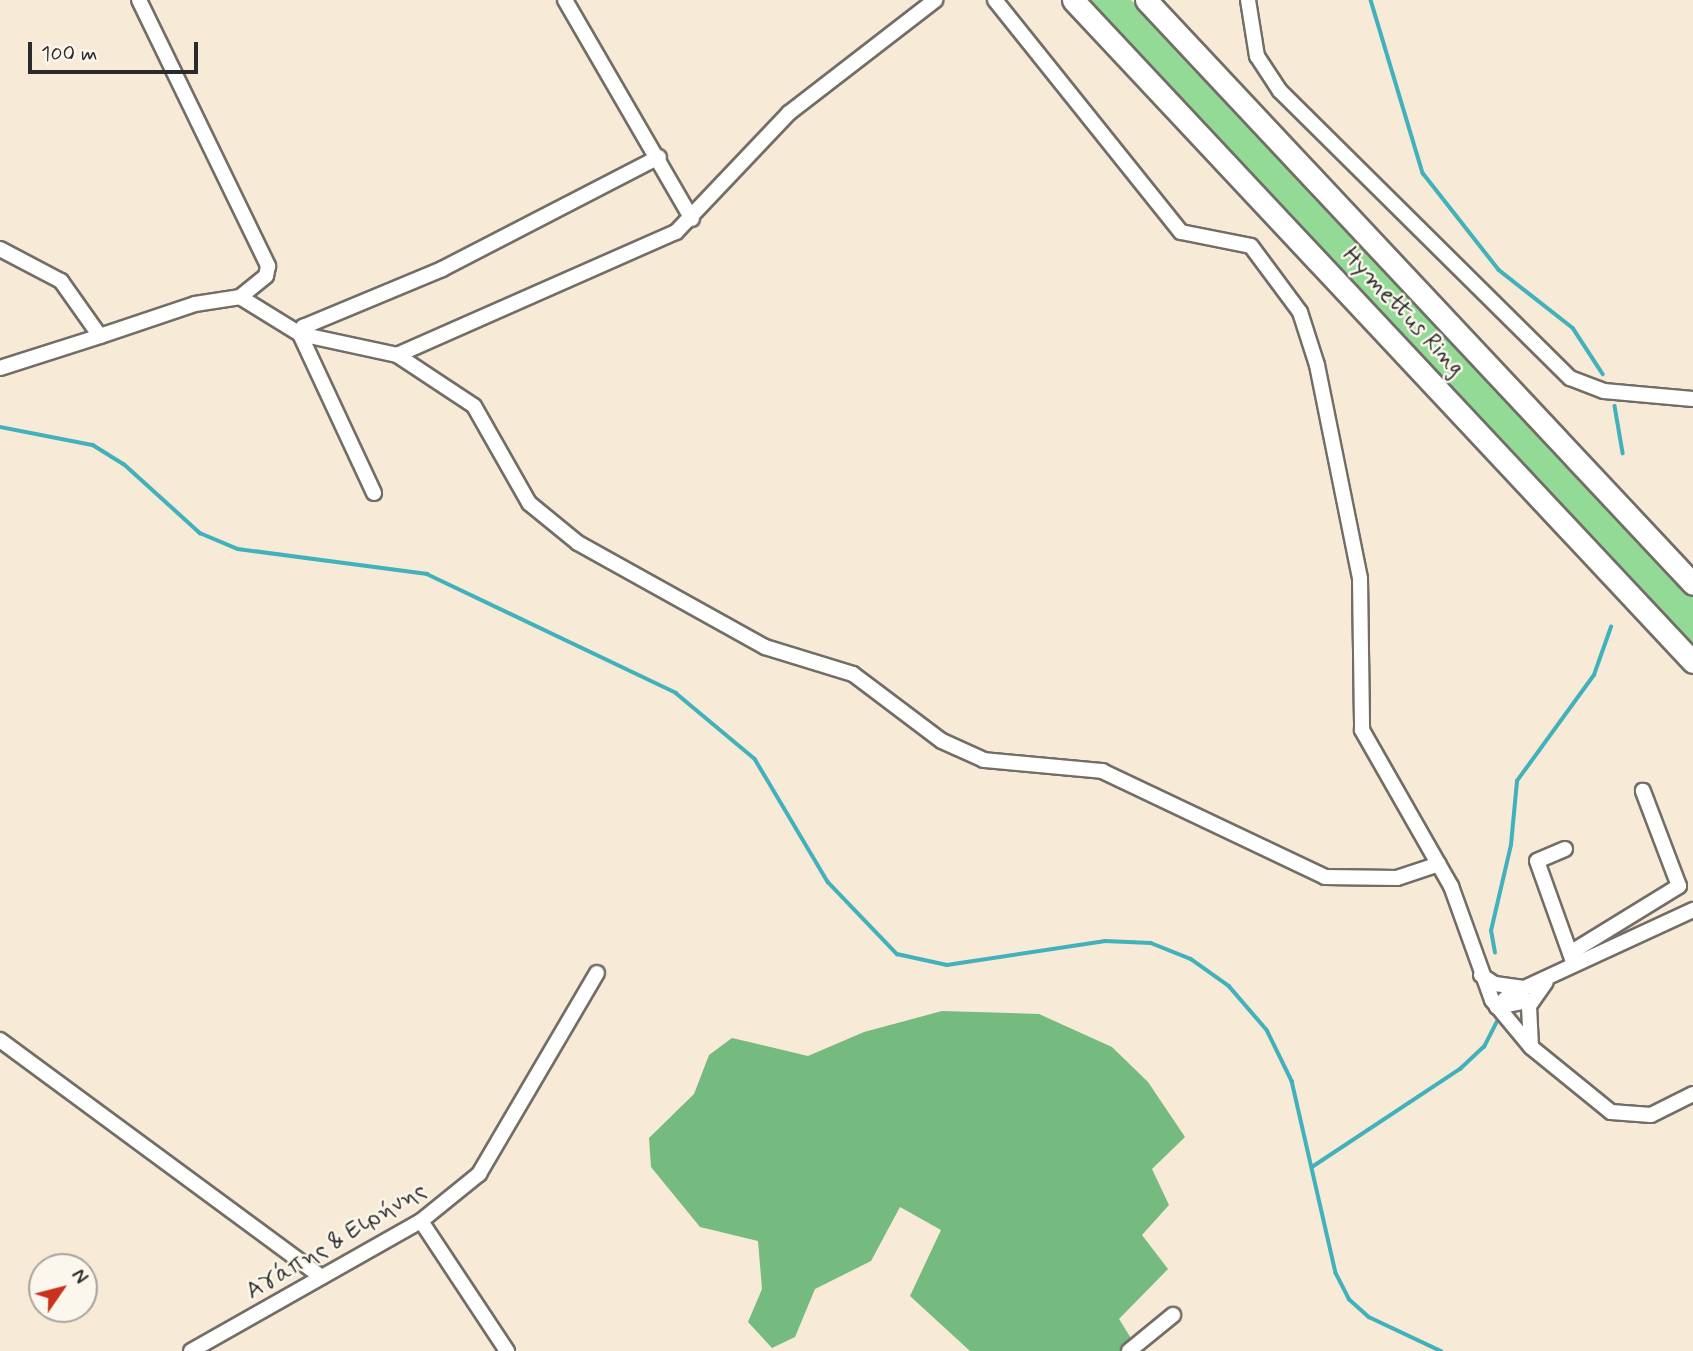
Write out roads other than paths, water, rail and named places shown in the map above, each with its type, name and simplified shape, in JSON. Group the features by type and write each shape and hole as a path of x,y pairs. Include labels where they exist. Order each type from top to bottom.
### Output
{"highway":[{"path":"1058,0 1162,95"},
{"name":"Hymettus Ring","path":"1073,0 1693,662"},
{"name":"Hymettus Ring","path":"1146,0 1693,584"}],"street":[{"path":"0,368 195,304 240,297 266,276 268,266 139,0"},
{"path":"565,0 692,219"},
{"path":"397,355 657,244 692,219 789,113 935,0"},
{"path":"995,0 1181,232 1251,246 1300,312 1317,365 1360,579 1362,730 1439,864 1480,974 1497,1007 1531,1047 1625,1118 1651,1115 1693,1094"},
{"path":"1248,0 1257,56 1280,91 1570,378 1604,391 1693,399"},
{"path":"300,334 659,158"},
{"path":"0,249 61,281 100,335"},
{"path":"240,297 300,334 397,355 474,406 529,503 578,543 765,647 853,674 942,741 984,760 1102,771 1325,877 1397,878 1439,864"},
{"path":"300,334 374,493"},
{"path":"1497,1007 1529,994 1679,886 1643,791"},
{"path":"1565,849 1537,860 1573,960"},
{"path":"1573,960 1693,910"},
{"name":"Αγάπης & Ειρήνης","path":"191,1351 421,1221 480,1174 597,973"},
{"path":"1480,974 1495,985 1529,994"},
{"path":"1529,994 1531,1047"},
{"path":"0,1040 321,1277"},
{"path":"421,1221 507,1351"},
{"path":"1129,1351 1173,1315"}],"waterway":[{"path":"1371,0 1423,173 1499,270 1573,328 1603,374"},
{"path":"1615,406 1623,453"},
{"path":"0,427 93,445 124,464 200,533 238,549 427,574 676,693 755,759 828,882 897,954 947,965 1105,941 1151,943 1191,959 1229,986 1267,1030 1292,1081 1336,1273 1349,1299 1369,1317 1441,1351"},
{"path":"1495,953 1491,931 1511,845 1517,781 1594,675 1611,627"},
{"path":"1312,1167 1460,1069 1484,1047 1497,1021"}]}
